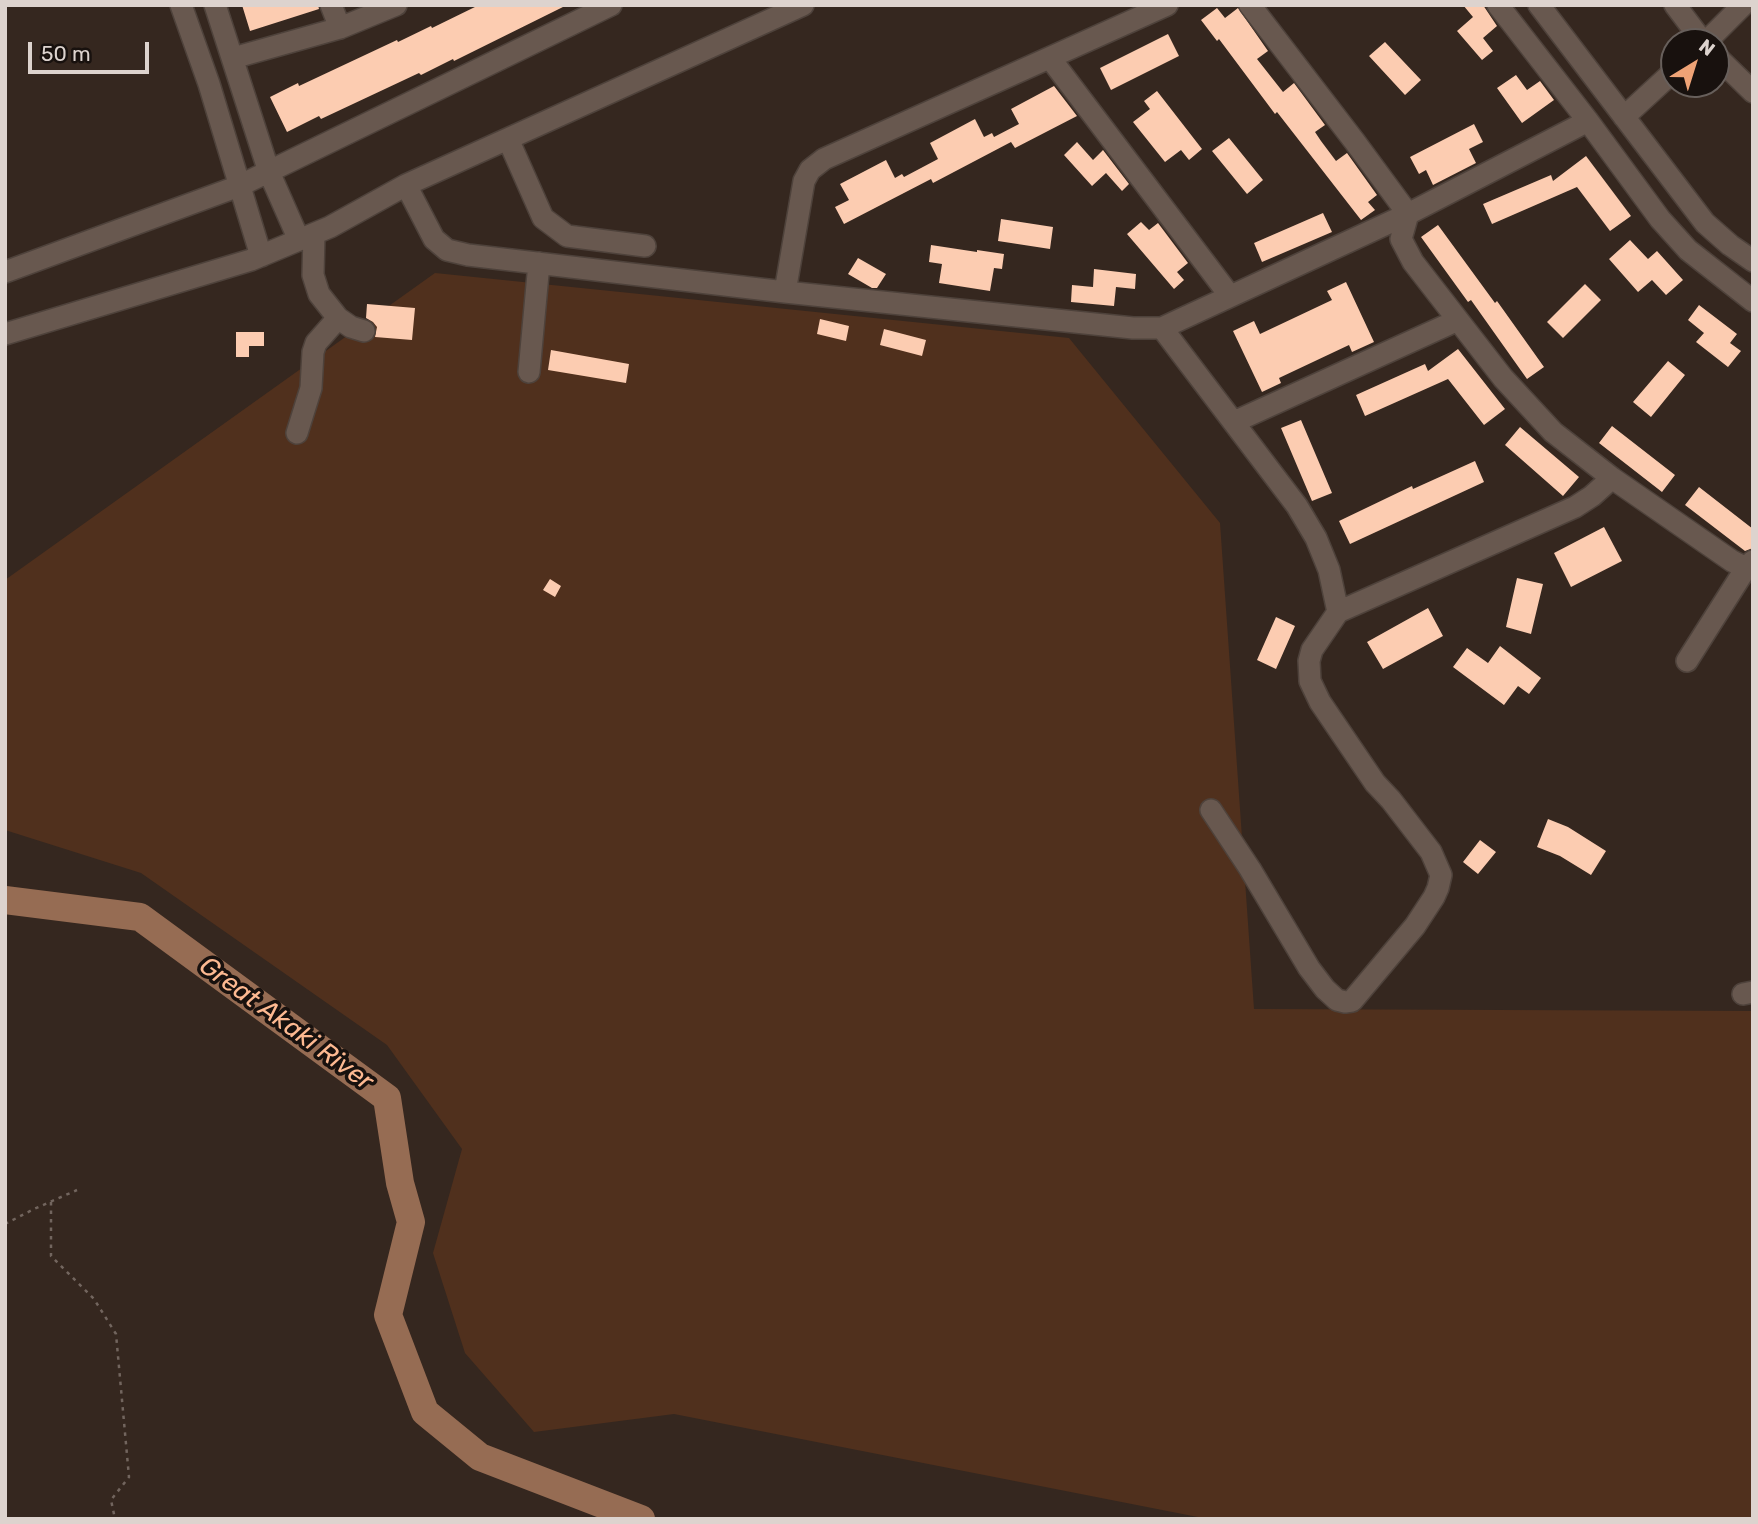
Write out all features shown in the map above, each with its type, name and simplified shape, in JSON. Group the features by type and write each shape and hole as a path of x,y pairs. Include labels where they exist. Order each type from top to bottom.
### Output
{"street":[{"path":"181,5 209,84 261,256"},
{"path":"215,5 269,172 306,237 319,294 338,318 351,327 364,331"},
{"path":"331,5 340,28"},
{"path":"233,58 340,28 396,5"},
{"path":"5,272 239,186 611,5"},
{"path":"5,334 261,256 330,228 406,185 803,5"},
{"path":"785,292 804,181 810,170 824,159 1167,5"},
{"path":"1250,5 1362,137 1408,214 1401,240 1413,262 1503,378 1540,404 1553,432 1612,478 1732,561 1749,565 1687,661"},
{"path":"1498,5 1660,219 1688,250 1753,301"},
{"path":"1539,5 1705,223 1753,261"},
{"path":"1675,5 1693,28"},
{"path":"1719,28 1743,5"},
{"path":"1050,58 1206,250 1230,296"},
{"path":"1730,70 1753,92"},
{"path":"1624,117 1660,84"},
{"path":"406,185 434,239 447,250 468,255 785,292 1133,328 1162,328 1408,214 1588,121"},
{"path":"508,139 543,218 567,236 645,246"},
{"path":"528,372 539,263"},
{"path":"298,433 311,388 316,343 338,318"},
{"path":"1234,422 1458,320"},
{"path":"1162,328 1297,506 1316,538 1329,570 1338,612"},
{"path":"1211,810 1251,869 1309,968 1337,1000 1352,1000 1415,926 1434,897 1441,875 1431,852 1375,783 1320,702 1310,681 1309,661 1312,650 1338,612 1451,555 1575,507 1612,478"}],"path":[{"path":"5,1224 77,1190"},
{"path":"51,1202 51,1256 94,1299 116,1334 129,1478 111,1500 115,1519"}],"shaded area":[{"path":"435,273 1069,338 1220,523 1254,1009 1753,1011 1753,1519 1208,1519 674,1414 534,1432 465,1353 433,1253 462,1149 387,1045 141,873 5,830 5,580"}],"building":[{"path":"242,5 318,5 319,9 250,31"},
{"path":"479,5 567,5 454,61 453,59 421,75 419,73 287,132 270,97 397,40 398,42 431,26 432,28"},
{"path":"1463,5 1483,5 1497,26 1483,38 1493,51 1482,60 1457,31 1473,17"},
{"path":"1217,8 1225,18 1238,8 1268,51 1257,59 1283,92 1294,83 1325,125 1315,132 1321,141 1336,161 1347,153 1377,195 1368,202 1375,210 1361,220 1277,112 1275,114 1219,39 1217,41 1201,20"},
{"path":"1168,34 1179,56 1111,90 1100,68"},
{"path":"1385,42 1421,80 1405,95 1369,56"},
{"path":"1516,75 1527,90 1540,81 1554,100 1522,123 1497,88"},
{"path":"1054,86 1077,116 1015,148 1011,142 933,183 931,179 844,224 835,207 849,200 840,184 886,160 895,178 902,174 904,177 938,159 930,143 975,119 984,137 992,133 994,137 1019,124 1011,109"},
{"path":"1157,91 1202,149 1189,160 1181,150 1165,162 1133,122 1150,109 1144,101"},
{"path":"1474,124 1483,142 1469,149 1476,163 1433,185 1426,170 1419,174 1410,157"},
{"path":"1229,138 1263,180 1247,194 1212,151"},
{"path":"1077,142 1093,160 1103,150 1129,184 1122,191 1106,173 1092,186 1064,155"},
{"path":"1586,156 1631,216 1610,231 1577,187 1492,224 1483,204 1551,175 1553,181"},
{"path":"1323,213 1332,232 1262,262 1254,243"},
{"path":"1001,219 1053,227 1050,249 998,241"},
{"path":"1141,222 1149,230 1158,223 1188,263 1177,272 1184,280 1174,289 1127,234"},
{"path":"1438,225 1544,367 1527,379 1471,300 1468,302 1421,237"},
{"path":"1630,240 1648,259 1657,251 1683,280 1666,295 1652,280 1638,292 1609,259"},
{"path":"931,245 1004,254 1002,269 994,268 990,291 939,283 942,264 929,262"},
{"path":"858,258 886,274 877,288 872,288 848,274"},
{"path":"1094,269 1136,274 1135,289 1116,287 1114,306 1071,302 1072,285 1093,287"},
{"path":"1346,282 1374,342 1352,352 1349,345 1279,378 1281,383 1262,392 1233,331 1254,321 1260,334 1332,300 1327,291"},
{"path":"1585,284 1601,300 1563,338 1547,322"},
{"path":"367,304 415,308 412,340 375,337 377,327 366,318"},
{"path":"1699,305 1737,334 1730,343 1741,351 1728,367 1696,342 1704,333 1688,320"},
{"path":"820,319 849,326 846,341 817,334"},
{"path":"884,329 926,340 922,356 880,345"},
{"path":"236,332 264,332 264,346 249,346 249,357 236,357"},
{"path":"1458,349 1505,409 1484,425 1448,379 1365,416 1356,395 1425,364 1428,371"},
{"path":"551,350 629,364 626,383 548,370"},
{"path":"1668,361 1685,375 1651,417 1633,402"},
{"path":"1301,420 1332,493 1312,501 1281,428"},
{"path":"1612,426 1675,475 1662,492 1599,443"},
{"path":"1520,427 1579,477 1563,496 1505,445"},
{"path":"1475,461 1484,482 1350,544 1339,521 1412,486 1413,489"},
{"path":"1699,487 1753,529 1753,548 1745,551 1685,505"},
{"path":"1604,527 1622,561 1571,587 1554,553"},
{"path":"1517,578 1543,584 1531,634 1506,627"},
{"path":"550,579 561,586 555,597 543,590"},
{"path":"1428,608 1443,636 1383,669 1367,642"},
{"path":"1276,617 1295,626 1276,669 1257,660"},
{"path":"1500,646 1541,678 1529,694 1518,686 1504,705 1453,667 1467,648 1488,663"},
{"path":"1548,819 1568,827 1606,851 1591,875 1560,856 1537,847"},
{"path":"1480,840 1496,852 1478,874 1463,862"}],"waterway":[{"name":"Great Akaki River","path":"5,900 140,917 387,1098 400,1183 411,1222 388,1315 425,1412 480,1457 641,1519"}]}
